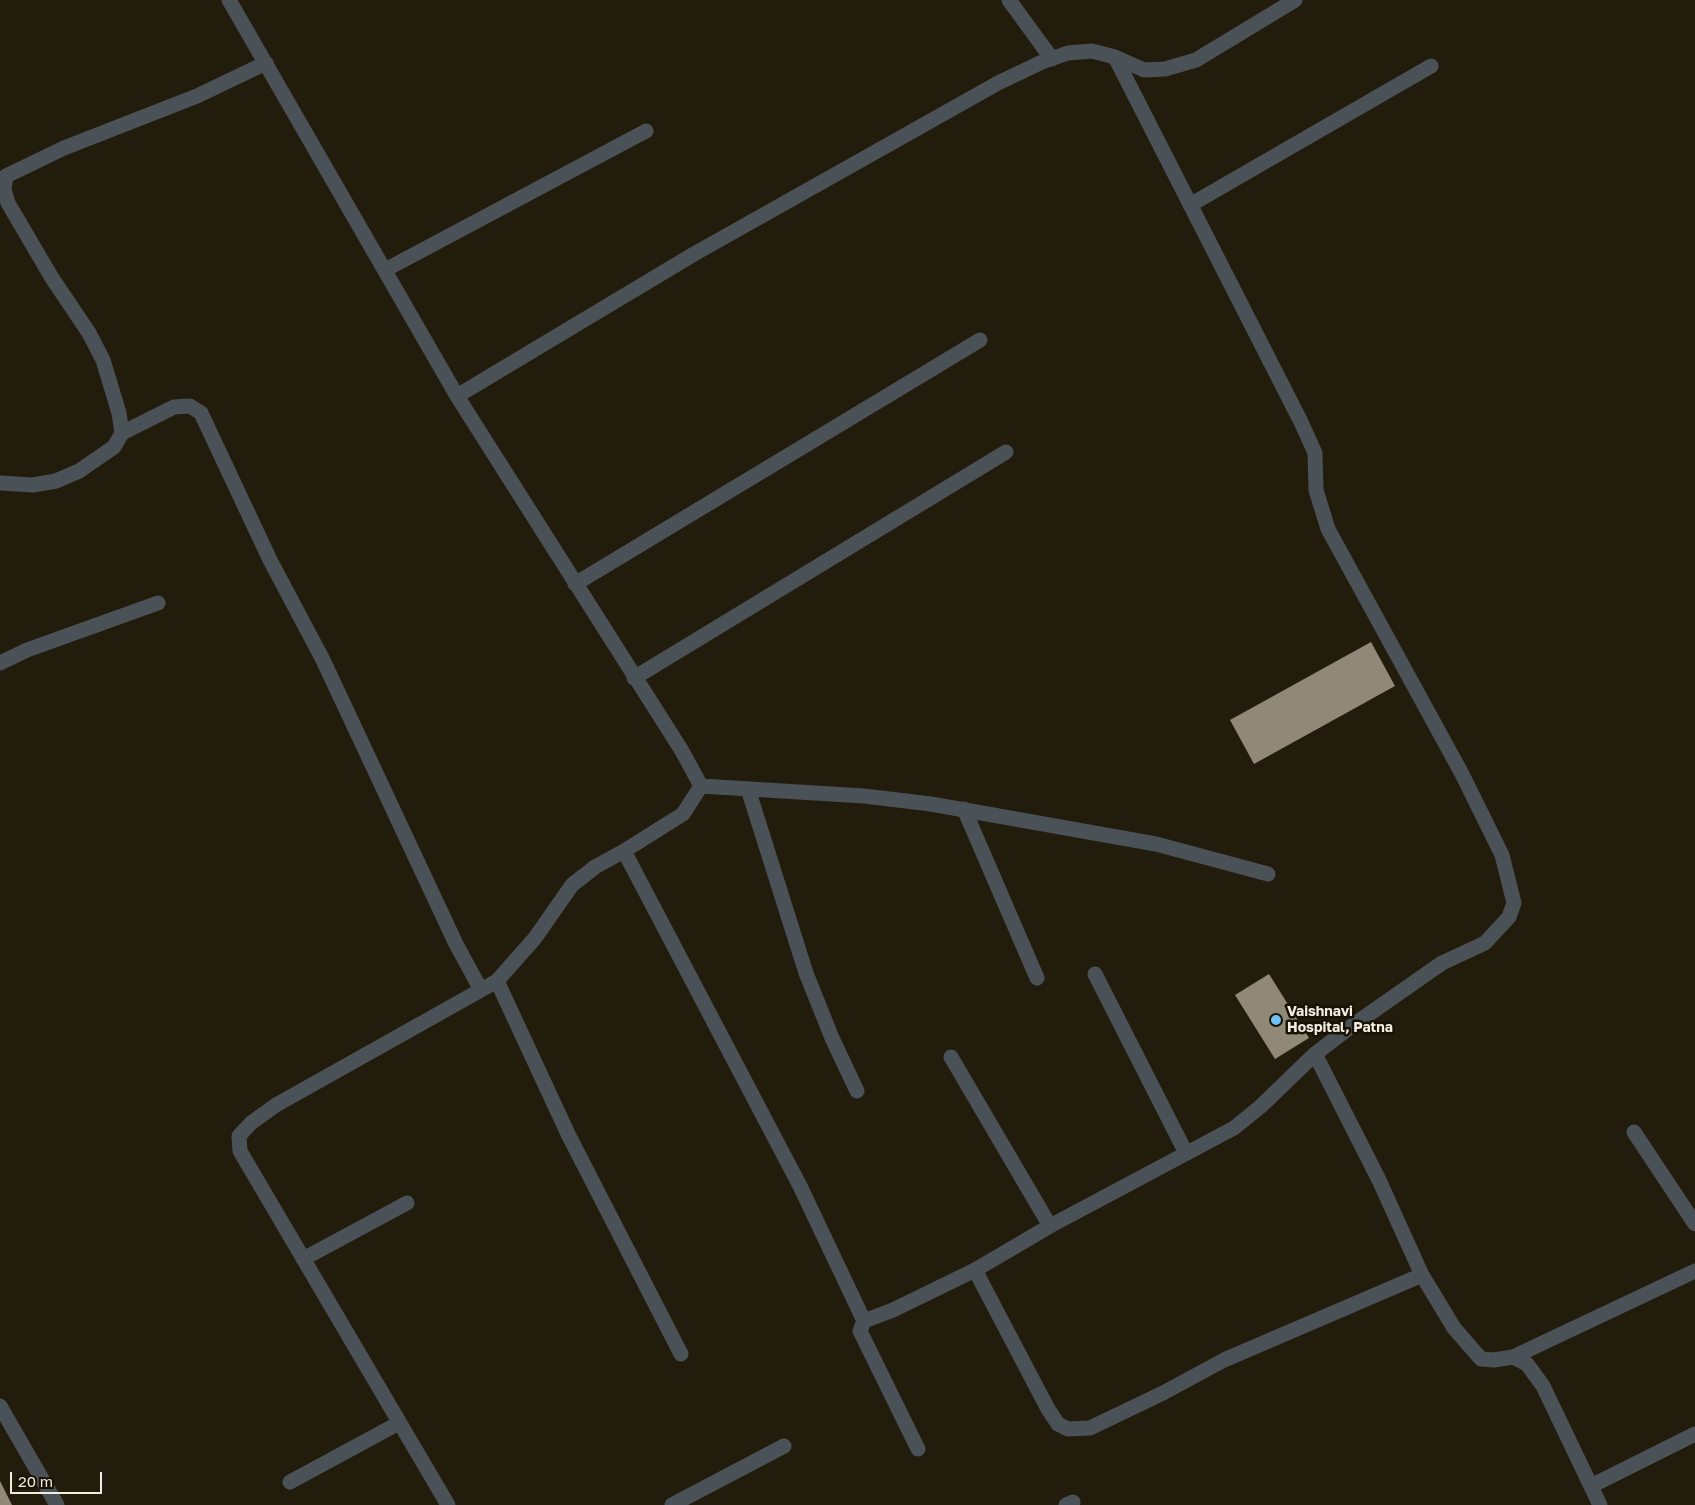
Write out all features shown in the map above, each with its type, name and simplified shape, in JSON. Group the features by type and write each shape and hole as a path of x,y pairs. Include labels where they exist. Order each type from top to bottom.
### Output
{"street":[{"path":"229,0 456,396 682,751 701,786"},
{"path":"1009,0 1052,59"},
{"path":"456,396 761,216 998,83 1068,53 1092,51 1115,57 1144,70 1165,69 1196,60 1294,0"},
{"path":"864,1320 893,1310 975,1270 1050,1226 1240,1123 1260,1107 1315,1054 1442,963 1485,943 1509,917 1514,903 1502,855 1462,774 1328,529 1316,490 1315,453 1115,57"},
{"path":"122,433 119,413 103,360 89,332 52,278 8,203 4,188 6,176 64,148 197,96 266,63"},
{"path":"1190,205 1431,66"},
{"path":"385,270 646,132"},
{"path":"575,584 980,340"},
{"path":"0,483 33,485 56,481 79,471 114,447 122,433 174,407 190,406 200,413 270,560 322,660 456,944 481,990"},
{"path":"634,678 1006,452"},
{"path":"0,663 27,650 158,603"},
{"path":"701,786 864,796 964,809 1156,844 1268,874"},
{"path":"448,1505 240,1151 239,1136 251,1123 276,1105 497,981 535,938 572,885 595,867 683,814 701,786"},
{"path":"748,789 806,973 832,1038 857,1091"},
{"path":"964,809 1037,978"},
{"path":"624,851 800,1186 864,1320 860,1331 918,1449"},
{"path":"1096,974 1186,1153"},
{"path":"497,981 569,1136 681,1354"},
{"path":"1315,1054 1379,1180 1422,1275 1454,1328 1481,1359 1494,1360 1513,1357 1695,1271"},
{"path":"951,1057 1050,1226"},
{"path":"1634,1132 1695,1224"},
{"path":"303,1259 407,1203"},
{"path":"975,1270 1048,1409 1058,1424 1068,1429 1090,1428 1163,1393 1224,1360 1422,1275"},
{"path":"1513,1357 1527,1364 1543,1386 1600,1505"},
{"path":"0,1406 57,1505"},
{"path":"290,1482 399,1423"},
{"path":"1591,1486 1695,1434"},
{"path":"672,1505 784,1446"}],"building":[{"path":"1371,642 1395,686 1254,764 1230,720"},
{"path":"1269,974 1309,1038 1275,1059 1235,995"},
{"path":"0,1481 12,1505 0,1505"}],"place":[{"name":"Vaishnavi Hospital, Patna","path":"1276,1020"}]}
